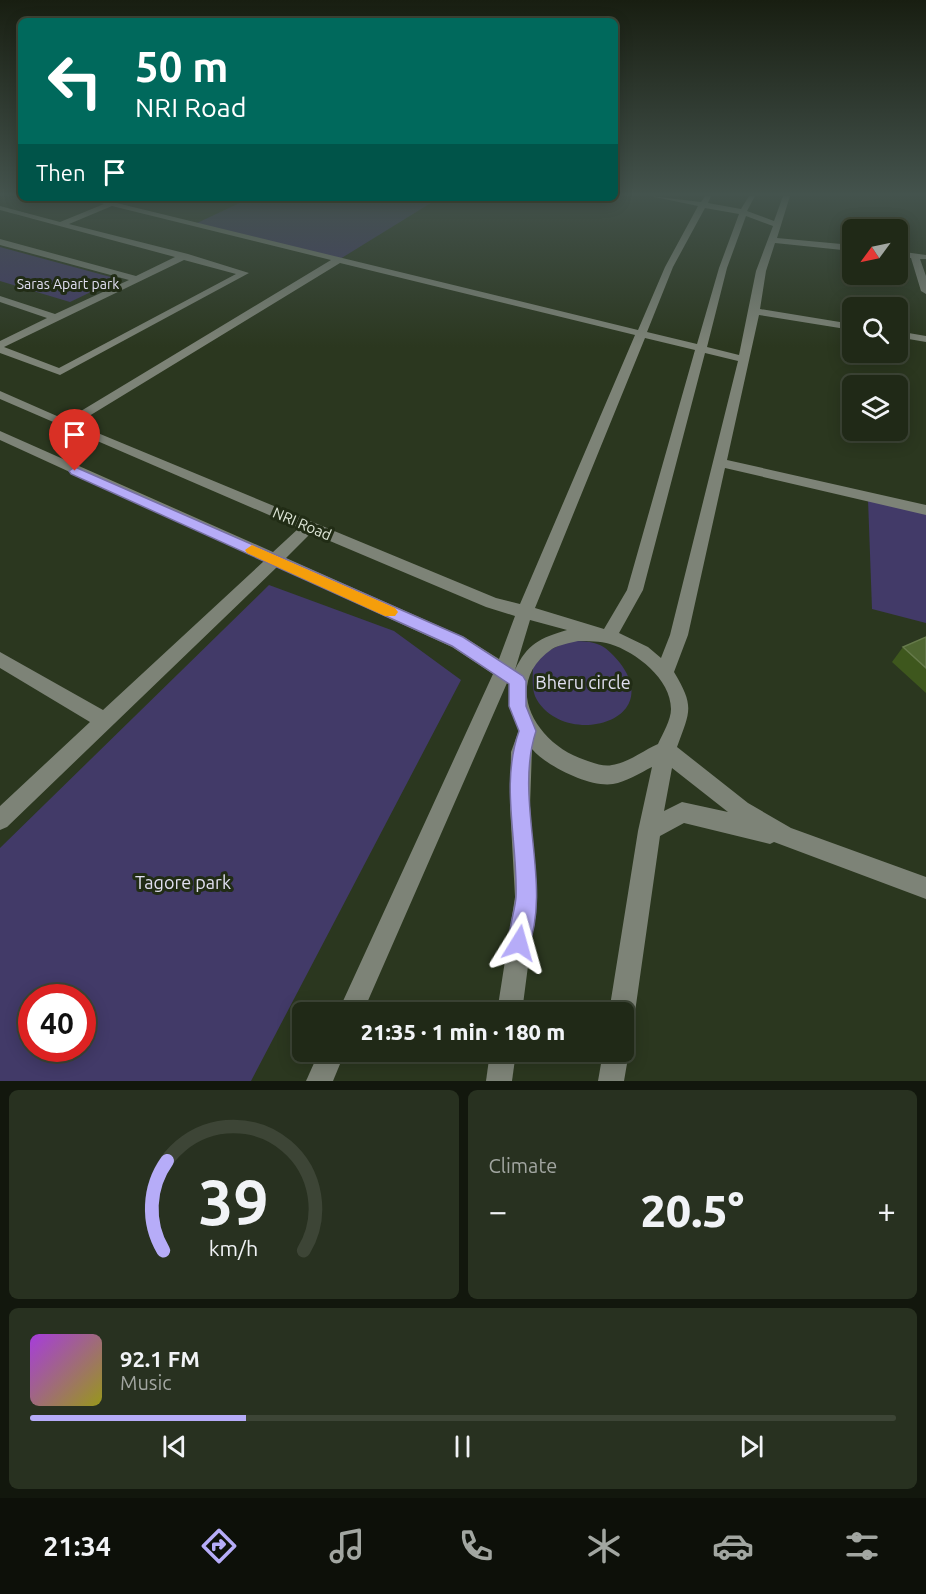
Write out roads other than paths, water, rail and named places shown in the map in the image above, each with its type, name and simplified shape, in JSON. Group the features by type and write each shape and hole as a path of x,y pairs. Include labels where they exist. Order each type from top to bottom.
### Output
{"street":[{"path":"16,246 137,279"},
{"path":"0,347 60,372 243,273 148,246"},
{"path":"288,246 744,359"},
{"path":"355,1002 510,676 525,612 669,267 680,246"},
{"path":"609,636 635,590 731,246"},
{"path":"665,670 679,635 755,311 761,271 770,246"},
{"path":"908,255 926,257"},
{"path":"0,347 184,256"},
{"path":"915,256 926,291"},
{"path":"66,425 340,259"},
{"path":"0,299 56,318"},
{"path":"755,311 842,325"},
{"path":"908,336 926,339"},
{"name":"NRI Road","path":"0,395 66,425 492,603 609,636"},
{"path":"0,435 458,642 510,676 517,706 528,731 549,754 578,769 612,775 665,750"},
{"path":"720,463 926,510"},
{"path":"0,820 309,527"},
{"path":"510,676 551,641 579,634 609,636 653,659 665,670 676,689 681,710 665,750 649,831 623,1002"},
{"path":"0,659 105,721"},
{"path":"510,1002 526,897 520,806 521,752 528,731"},
{"path":"665,750 741,810 785,837"},
{"path":"649,831 682,812 785,837 926,888"},
{"path":"319,1081 328,1062"},
{"path":"499,1081 502,1062"},
{"path":"611,1081 614,1062"}],"park label":[{"name":"Saras Apart park","path":"68,284"},
{"name":"Bheru circle","path":"583,683"},
{"name":"Tagore park","path":"183,883"}]}
